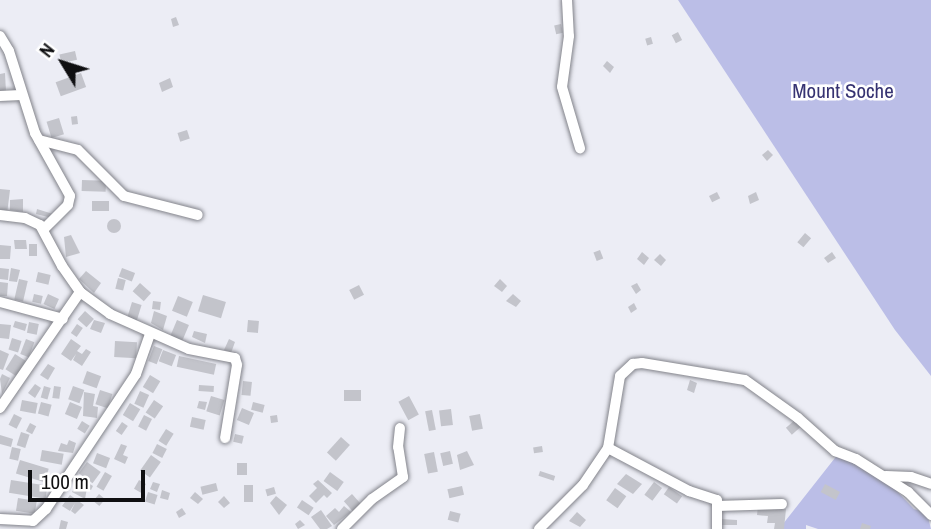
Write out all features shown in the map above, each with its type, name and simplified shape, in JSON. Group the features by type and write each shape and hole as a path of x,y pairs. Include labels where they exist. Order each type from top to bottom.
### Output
{"street":[{"path":"567,0 569,36 562,87 580,148"},
{"path":"0,36 9,51 21,95 39,140 71,200 44,229"},
{"path":"0,96 21,95"},
{"path":"39,140 78,150 124,196 198,215"},
{"path":"0,215 31,219 44,229 62,265 80,292 110,314 189,349 235,358 237,365 225,438"},
{"path":"0,408 80,292"},
{"path":"0,302 62,319"},
{"path":"0,519 33,521 46,509 136,374 150,334"},
{"path":"539,529 583,485 608,447 620,376 627,368 642,362 745,380 797,418 835,451 856,459 917,499 931,515"},
{"path":"342,529 372,499 403,477 398,447 400,428"},
{"path":"608,447 689,491 713,498 718,506 717,529"},
{"path":"883,476 911,477 931,484"},
{"path":"718,506 782,505"}],"green space":[{"name":"Mount Soche","path":"678,0 931,0 931,376 895,330"},
{"path":"842,449 894,488 914,509 927,513 931,529 818,529 806,525 806,529 779,529"}],"building":[{"path":"176,17 179,25 173,27 171,19"},
{"path":"561,24 563,33 556,34 554,26"},
{"path":"678,32 682,40 676,43 672,35"},
{"path":"651,37 653,44 647,45 645,39"},
{"path":"75,51 77,60 61,63 59,55"},
{"path":"607,61 614,67 610,73 603,66"},
{"path":"5,73 6,92 0,93 0,74"},
{"path":"81,73 86,87 61,96 56,82"},
{"path":"170,78 173,87 162,92 159,83"},
{"path":"77,116 78,124 72,125 71,117"},
{"path":"59,118 64,134 52,138 47,122"},
{"path":"187,130 190,139 180,142 177,133"},
{"path":"768,150 773,155 767,161 762,155"},
{"path":"82,180 106,181 106,192 82,191"},
{"path":"0,189 10,190 7,214 0,213"},
{"path":"717,192 720,198 712,202 709,196"},
{"path":"756,192 759,200 750,204 748,196"},
{"path":"23,199 23,212 10,210 10,200"},
{"path":"92,201 109,201 109,211 92,211"},
{"path":"37,209 53,214 52,218 36,214"},
{"path":"111,219 117,219 121,226 117,233 111,233 107,229 107,223"},
{"path":"805,233 811,238 803,247 797,242"},
{"path":"71,235 80,253 66,257 64,237"},
{"path":"14,240 26,240 27,249 15,249"},
{"path":"29,244 37,244 37,256 29,256"},
{"path":"0,245 11,246 10,259 0,259"},
{"path":"600,250 603,258 597,261 593,253"},
{"path":"642,252 649,258 644,265 637,259"},
{"path":"832,252 836,258 828,263 824,258"},
{"path":"660,254 666,260 661,266 654,260"},
{"path":"0,268 9,269 8,280 0,279"},
{"path":"11,268 20,270 17,282 9,281"},
{"path":"122,268 135,273 132,281 119,276"},
{"path":"86,271 101,283 94,293 79,279"},
{"path":"38,272 51,275 48,285 36,282"},
{"path":"118,278 126,280 123,291 115,289"},
{"path":"19,279 28,281 23,301 14,299"},
{"path":"500,279 507,286 502,292 494,286"},
{"path":"0,282 8,283 7,296 0,296"},
{"path":"140,283 151,293 144,301 133,291"},
{"path":"637,283 641,290 636,294 631,286"},
{"path":"359,285 364,295 354,300 349,290"},
{"path":"34,294 43,296 41,304 32,302"},
{"path":"48,294 59,299 54,309 44,304"},
{"path":"513,294 521,301 516,307 506,301"},
{"path":"203,295 226,302 221,318 198,311"},
{"path":"178,296 193,302 187,317 172,311"},
{"path":"153,301 161,302 160,310 152,309"},
{"path":"132,302 142,305 137,320 127,317"},
{"path":"634,303 637,309 631,313 628,307"},
{"path":"85,311 94,319 87,327 78,319"},
{"path":"154,311 167,316 163,330 151,323"},
{"path":"94,320 105,323 101,333 90,329"},
{"path":"177,320 189,325 182,341 170,336"},
{"path":"248,320 259,321 258,333 247,332"},
{"path":"15,321 27,324 25,331 13,327"},
{"path":"29,322 39,324 37,335 27,333"},
{"path":"0,324 11,325 9,339 0,338"},
{"path":"77,324 83,328 77,337 71,333"},
{"path":"194,331 207,334 205,343 192,337"},
{"path":"12,338 22,341 18,352 8,349"},
{"path":"26,339 34,342 29,357 20,354"},
{"path":"71,339 81,346 77,351 82,354 86,349 91,352 82,366 73,360 76,354 71,361 61,354"},
{"path":"229,339 235,342 231,353 224,350"},
{"path":"115,341 137,342 136,358 114,357"},
{"path":"154,346 162,349 157,364 148,361"},
{"path":"0,350 9,354 3,370 0,369"},
{"path":"163,350 176,355 172,366 159,361"},
{"path":"15,354 26,361 16,376 5,369"},
{"path":"179,356 216,364 214,375 177,367"},
{"path":"48,364 55,368 48,380 40,375"},
{"path":"87,371 101,376 97,388 83,383"},
{"path":"2,374 10,378 2,394 0,379"},
{"path":"150,375 160,381 153,393 143,387"},
{"path":"690,380 697,383 694,393 687,390"},
{"path":"243,381 252,382 250,396 242,395"},
{"path":"35,384 41,388 35,398 28,393"},
{"path":"199,385 214,386 214,392 199,391"},
{"path":"44,386 51,388 47,399 41,398"},
{"path":"54,386 61,387 59,399 52,398"},
{"path":"73,386 84,390 79,403 68,399"},
{"path":"100,390 112,394 108,408 95,404"},
{"path":"344,390 361,390 361,401 344,401"},
{"path":"140,391 149,395 143,408 134,404"},
{"path":"84,392 95,394 93,406 98,407 97,418 83,416"},
{"path":"211,396 224,400 220,415 206,411"},
{"path":"409,396 419,415 408,420 398,402"},
{"path":"22,400 38,403 36,414 20,411"},
{"path":"154,400 163,406 155,419 146,412"},
{"path":"199,401 207,402 205,410 197,408"},
{"path":"41,402 52,405 49,416 38,414"},
{"path":"70,402 82,407 77,419 65,414"},
{"path":"253,402 265,405 263,413 251,410"},
{"path":"130,403 140,409 133,421 123,415"},
{"path":"242,408 254,413 249,425 237,420"},
{"path":"451,409 453,425 441,426 439,410"},
{"path":"432,410 436,430 429,431 425,411"},
{"path":"14,414 22,418 17,429 9,425"},
{"path":"480,414 483,429 472,431 469,416"},
{"path":"144,415 152,419 146,431 138,427"},
{"path":"277,415 278,422 271,423 270,416"},
{"path":"192,417 206,420 204,430 190,427"},
{"path":"795,420 801,427 792,435 786,428"},
{"path":"82,421 90,426 85,433 77,429"},
{"path":"122,422 128,426 122,435 116,431"},
{"path":"30,423 36,426 32,434 26,431"},
{"path":"166,429 174,434 166,446 159,441"},
{"path":"21,432 30,435 25,448 17,445"},
{"path":"235,434 244,436 242,444 233,442"},
{"path":"0,435 13,439 11,447 0,444"},
{"path":"341,437 350,445 336,461 327,453"},
{"path":"69,440 76,443 73,453 58,451 61,443 67,445"},
{"path":"121,444 127,446 123,455 128,457 125,464 114,459"},
{"path":"157,444 167,449 162,458 152,453"},
{"path":"542,446 543,452 534,453 533,447"},
{"path":"12,447 21,449 18,461 9,459"},
{"path":"42,450 64,454 62,465 40,461"},
{"path":"450,451 453,464 443,466 440,453"},
{"path":"467,451 474,465 460,470 457,455"},
{"path":"434,452 438,472 428,474 424,454"},
{"path":"97,453 110,458 106,468 93,463"},
{"path":"151,455 161,462 150,477 140,471"},
{"path":"20,460 49,469 45,482 16,473"},
{"path":"87,462 101,472 93,483 79,473"},
{"path":"237,463 247,463 247,475 237,475"},
{"path":"540,471 555,476 554,481 538,476"},
{"path":"105,472 112,476 103,491 96,487"},
{"path":"330,472 344,482 337,491 324,481"},
{"path":"626,474 642,484 633,494 617,484"},
{"path":"80,478 93,486 91,490 87,488 85,499 72,492"},
{"path":"11,480 48,486 46,499 9,493"},
{"path":"139,480 146,484 141,493 134,489"},
{"path":"318,480 332,493 327,498 324,495 316,503 309,496 317,488 313,484"},
{"path":"153,482 160,484 157,492 150,489"},
{"path":"654,482 662,488 652,501 644,495"},
{"path":"216,483 218,491 202,495 200,487"},
{"path":"825,484 840,492 836,500 821,492"},
{"path":"244,485 253,485 253,502 244,502"},
{"path":"462,486 464,495 449,498 447,489"},
{"path":"274,487 276,494 267,496 265,489"},
{"path":"669,487 682,496 677,504 664,494"},
{"path":"615,488 626,496 618,508 606,500"},
{"path":"162,490 170,493 168,500 160,498"},
{"path":"148,492 158,495 155,504 145,502"},
{"path":"195,492 203,499 198,504 190,498"},
{"path":"99,494 105,499 99,506 93,501"},
{"path":"352,494 362,505 354,513 344,501"},
{"path":"70,495 84,505 75,514 71,511 75,503 70,511 62,506"},
{"path":"224,496 230,503 224,508 218,502"},
{"path":"276,496 287,505 279,515 270,503"},
{"path":"18,498 37,501 35,514 16,511"},
{"path":"302,500 314,508 309,515 297,507"},
{"path":"344,506 351,512 334,525 326,516 335,508 339,512"},
{"path":"758,506 786,509 784,529 774,529 775,523 767,523 768,516 757,515"},
{"path":"182,508 186,514 179,518 176,512"},
{"path":"321,510 332,526 327,529 320,529 311,517"},
{"path":"450,511 461,514 458,523 448,520"},
{"path":"577,512 586,520 580,527 569,521"},
{"path":"721,519 737,520 737,525 720,525"},
{"path":"61,520 68,522 66,529 59,529"},
{"path":"300,520 305,525 298,529 295,524"},
{"path":"862,523 871,526 870,529 860,529"}]}
